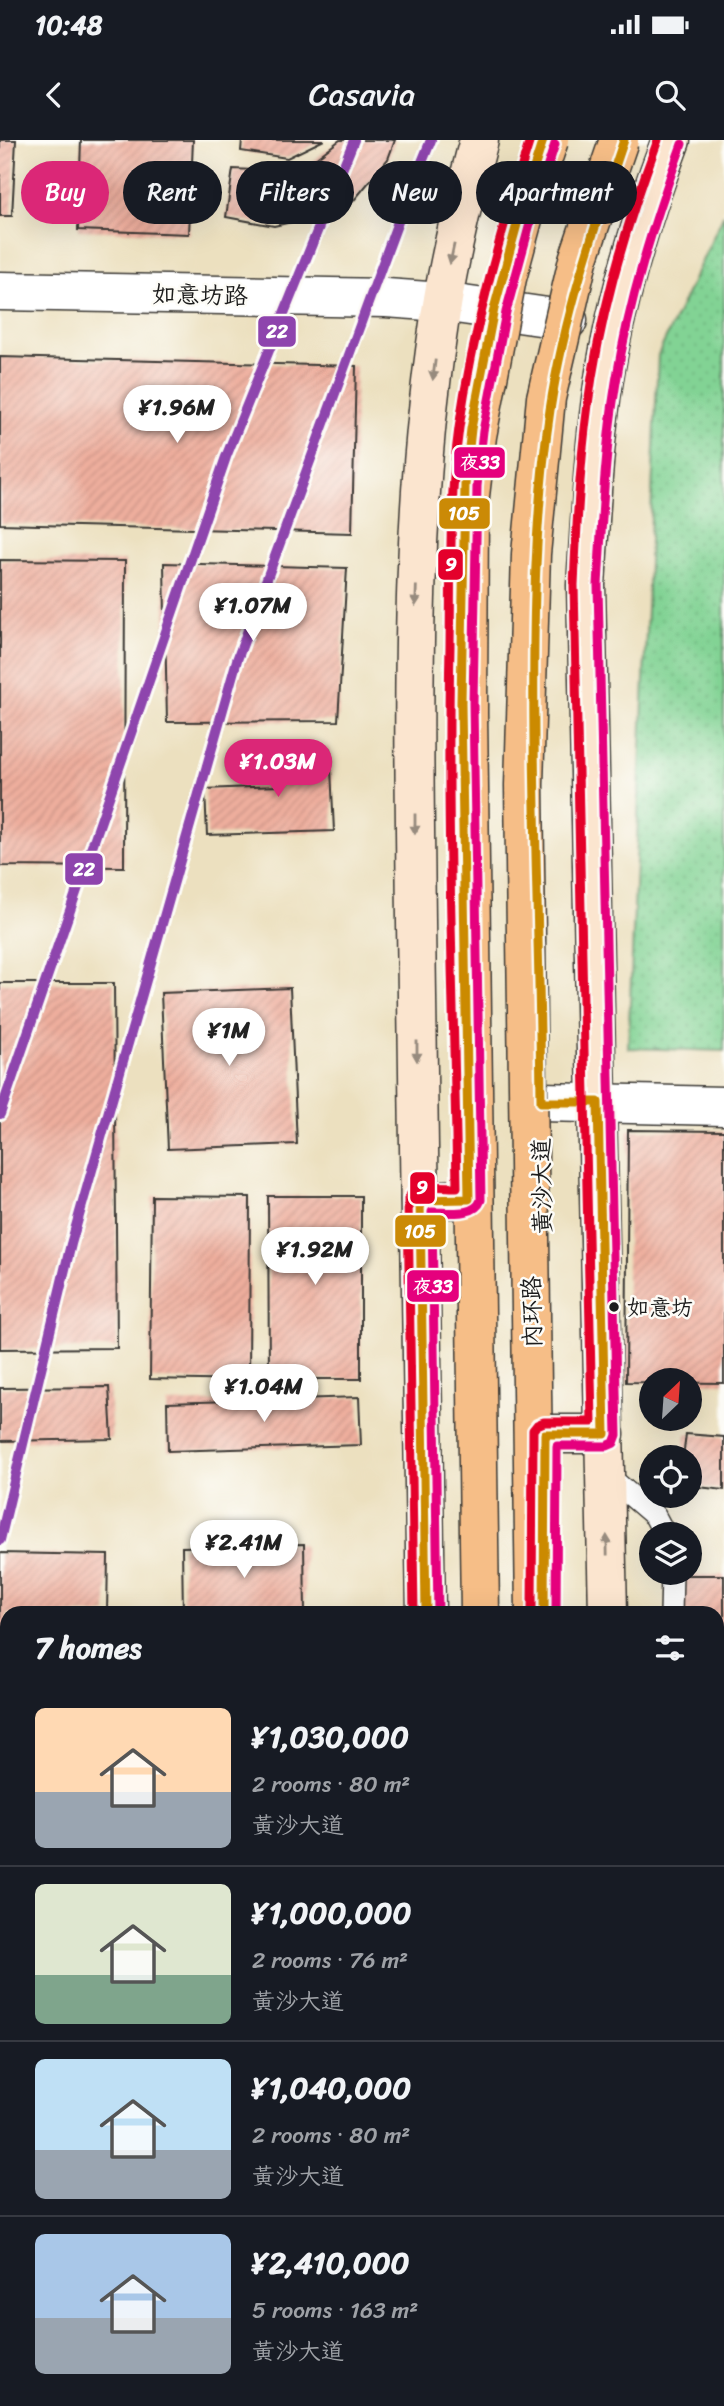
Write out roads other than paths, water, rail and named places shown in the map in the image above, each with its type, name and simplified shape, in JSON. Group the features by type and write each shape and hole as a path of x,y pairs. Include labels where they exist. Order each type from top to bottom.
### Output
{"highway":[{"path":"478,1606 461,600 465,485 471,429 494,309 510,245 543,140"},
{"path":"478,1606 468,727 469,504 479,424 507,278 526,208 549,140"},
{"name":"内环路","path":"535,1606 524,785 530,577 546,398 578,260 619,140"},
{"name":"黄沙大道","path":"544,1606 541,1102 533,690 540,489 550,407 568,320 581,269 624,140"}],"main road":[{"path":"426,1606 417,1139 414,665 422,478 442,302 479,140"},
{"path":"608,1606 586,584 593,484 609,351 626,275 654,183 671,140"},
{"path":"545,1434 605,1434"}],"street":[{"name":"如意坊路","path":"0,291 386,298 442,302 568,320"},
{"path":"541,1102 724,1106"},
{"path":"419,1200 469,1199"}],"lane":[{"path":"607,1475 657,1522"},
{"path":"671,1606 672,1585"}],"place":[{"name":"如意坊","path":"614,1307"}]}
